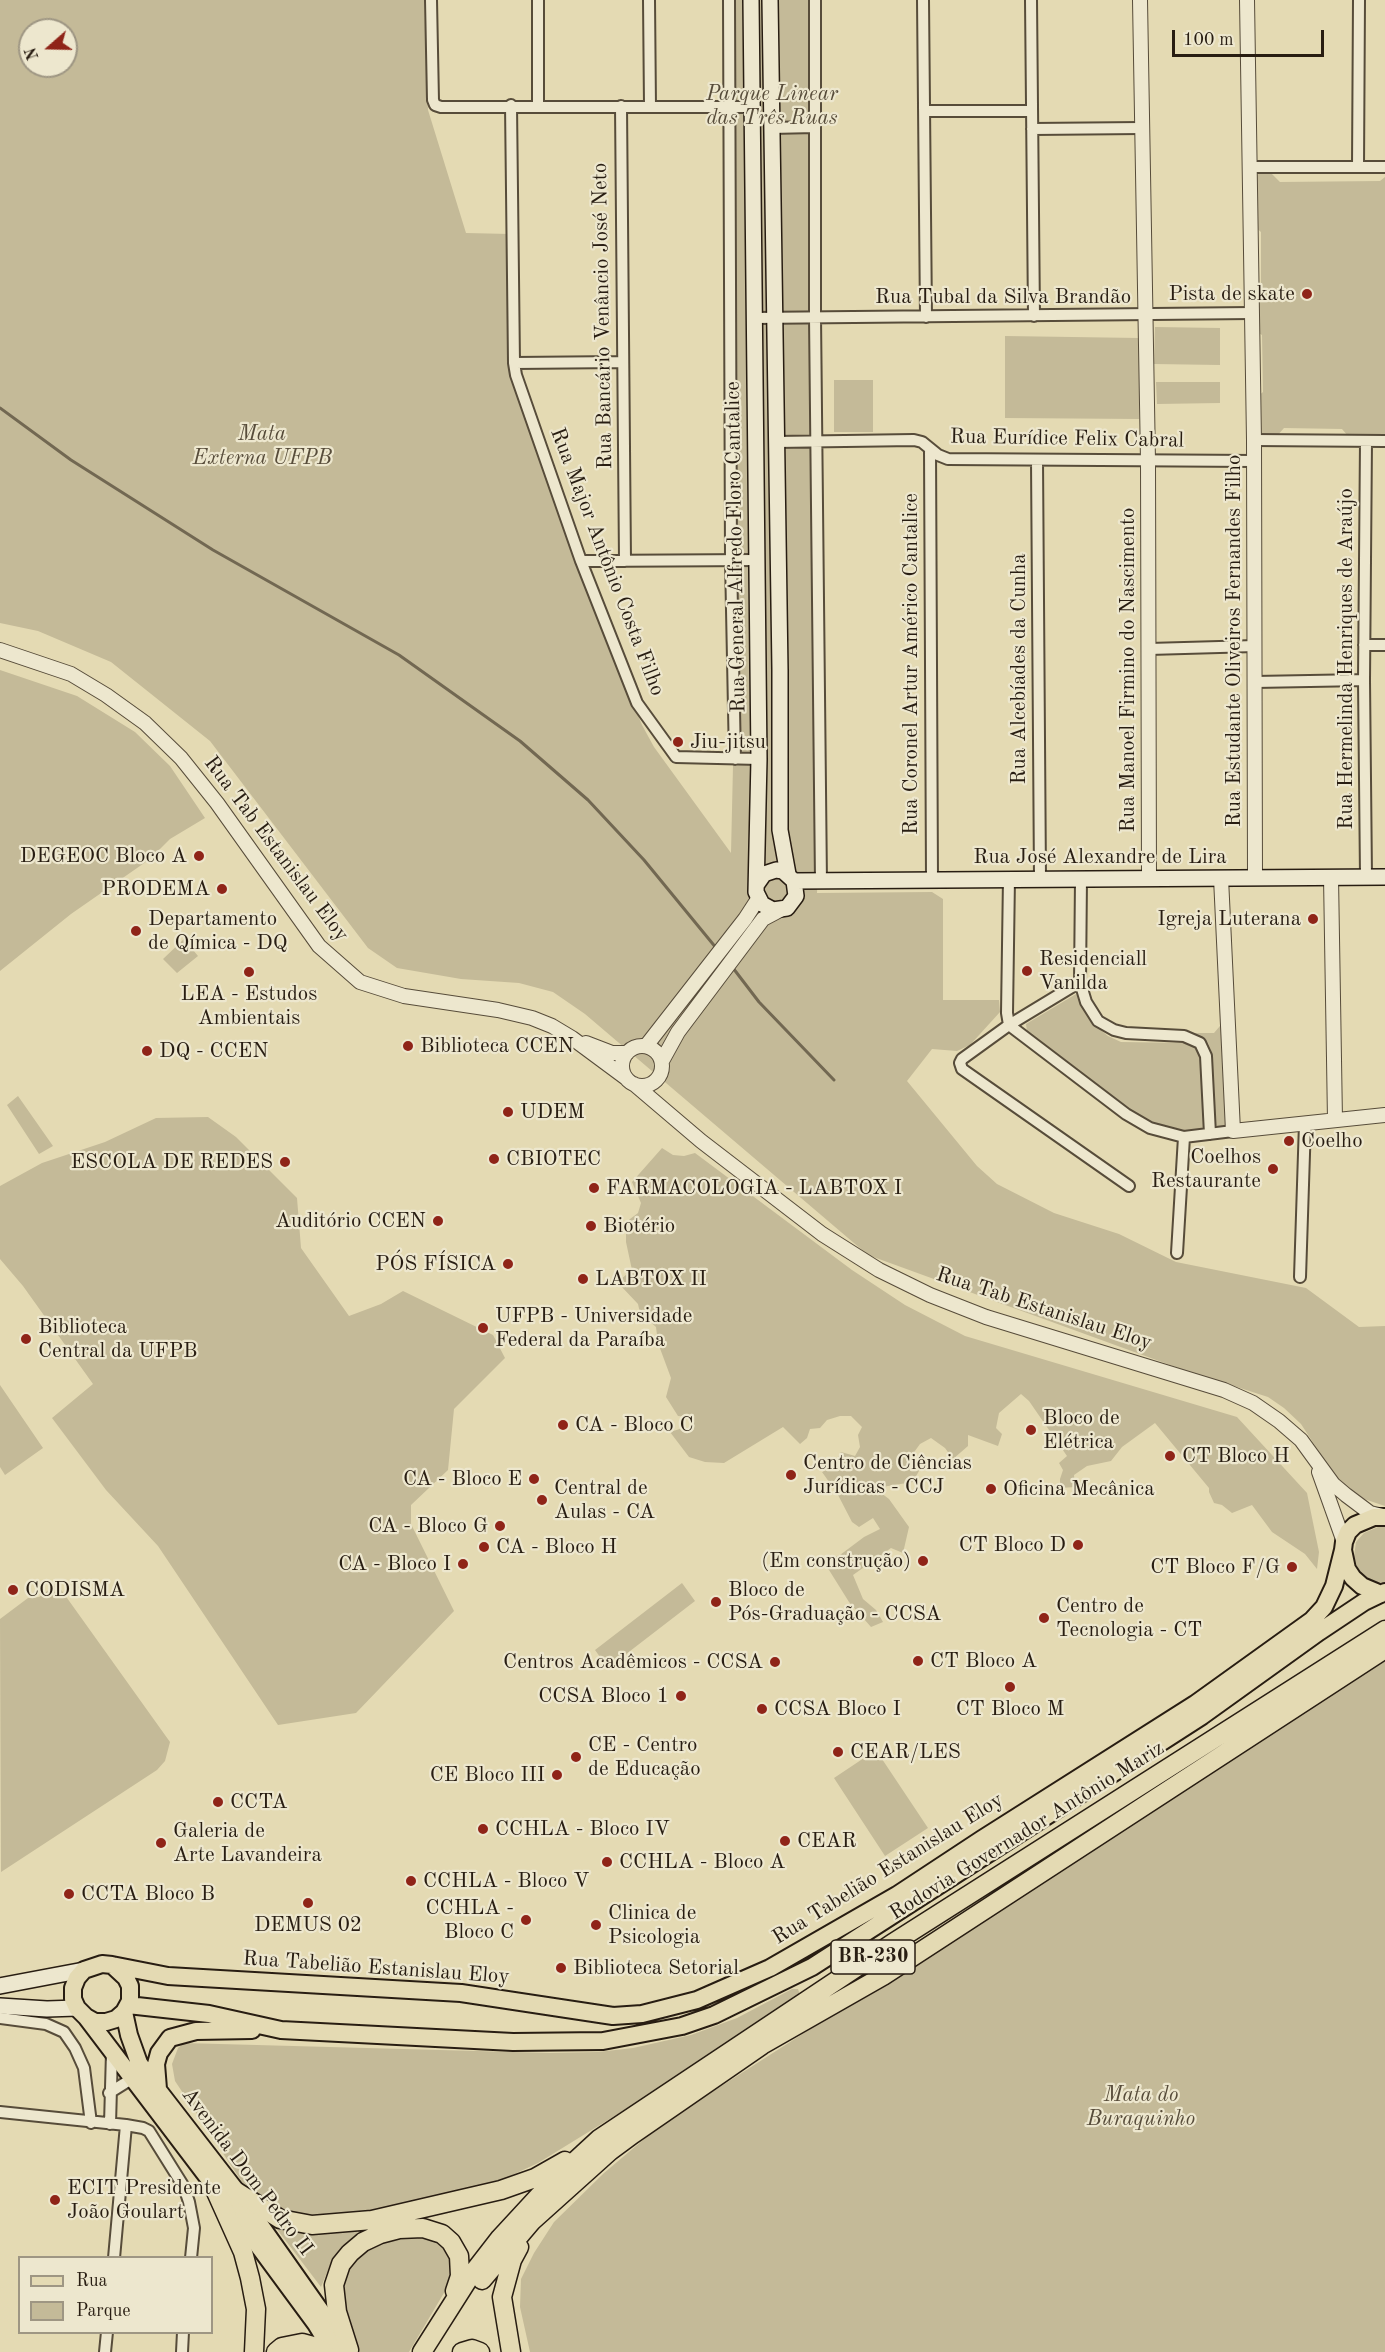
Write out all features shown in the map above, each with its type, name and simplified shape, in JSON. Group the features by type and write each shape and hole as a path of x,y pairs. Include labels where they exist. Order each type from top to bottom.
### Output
{"highway":[{"name":"Rodovia Governador Antônio Mariz","path":"422,2352 449,2307 500,2238 548,2186 599,2139 903,1937 1385,1630"},
{"name":"Rodovia Governador Antônio Mariz","path":"435,2352 483,2278 532,2221 610,2151 762,2045 883,1976 1385,1649"},
{"path":"237,2192 280,2219 312,2225 372,2220 479,2196 535,2178 599,2139"},
{"path":"212,2183 243,2252 250,2278 256,2309 254,2352"},
{"path":"511,2352 502,2296 512,2260 532,2221"},
{"path":"344,2351 334,2296 336,2273 350,2253 363,2242 380,2234 399,2229 423,2228 442,2234 451,2242 457,2250 460,2276 449,2307"},
{"path":"276,2352 282,2347 302,2343 324,2352"},
{"path":"462,2352 472,2349 480,2352"}],"main road":[{"name":"Rua General Alfredo Floro Cantalice","path":"751,0 758,560 758,891"},
{"name":"Rua General Alfredo Floro Cantalice","path":"770,0 780,660 780,830 791,877 789,903"},
{"path":"791,877 777,870 764,874 758,891 767,908 789,903 818,882"},
{"name":"Rua José Alexandre de Lira","path":"791,877 818,882 1009,878 1385,877"},
{"path":"1383,1593 1362,1586 1353,1578 1347,1569 1343,1546 1348,1532 1355,1525 1374,1517 1385,1517"},
{"name":"Rua Tabelião Estanislau Eloy","path":"112,1965 168,1976 461,1993 613,2016 642,2014 697,2000 770,1968 897,1895 1195,1704 1312,1620 1324,1607 1334,1586 1343,1546"},
{"name":"Rua Tabelião Estanislau Eloy","path":"126,2009 209,2014 281,2030 513,2042 603,2041 682,2026 714,2015 812,1967 1202,1716 1319,1632 1383,1593"},
{"path":"0,1986 84,1970 93,1965 112,1965 120,1971 130,1986 131,1995 126,2009 116,2019 106,2022 96,2022 81,2013 0,2006"},
{"path":"81,2013 73,1999 73,1988 77,1978 84,1970"},
{"name":"Avenida Dom Pedro II","path":"126,2009 133,2049 139,2063 237,2192 344,2351"},
{"name":"Avenida Dom Pedro II","path":"81,2013 133,2078 316,2324 344,2351"},
{"path":"158,2090 156,2064 159,2053 170,2038 196,2031 281,2030"}],"street":[{"path":"431,0 433,100 435,105 441,107 511,105 752,107"},
{"path":"538,0 538,106"},
{"path":"649,0 650,106"},
{"name":"Rua General Alfredo Floro Cantalice","path":"729,0 729,336 735,759"},
{"path":"815,0 818,882"},
{"path":"924,0 926,317"},
{"path":"1031,0 1034,316"},
{"name":"Rua Manoel Firmino do Nascimento","path":"1140,0 1148,461 1149,879"},
{"name":"Rua Estudante Oliveiros Fernandes Filho","path":"1247,0 1254,440 1255,878"},
{"path":"1358,167 1359,0"},
{"name":"Rua Major Antônio Costa Filho","path":"511,105 514,363 516,375 581,561 637,703 676,758 759,759"},
{"name":"Rua Bancário Venâncio José Neto","path":"621,106 625,561"},
{"path":"924,111 1032,111"},
{"path":"771,128 815,127"},
{"path":"1032,129 1142,128"},
{"path":"1250,166 1385,166"},
{"name":"Rua Tubal da Silva Brandão","path":"754,318 1145,316 1252,313"},
{"path":"514,363 622,362"},
{"name":"Rua Eurídice Felix Cabral","path":"776,442 914,440 922,442 948,459 1254,461"},
{"path":"1254,440 1385,441"},
{"name":"Rua Hermelinda Henriques de Araújo","path":"1366,441 1364,645 1366,877"},
{"name":"Rua Coronel Artur Américo Cantalice","path":"930,449 932,879"},
{"name":"Rua Alcebíades da Cunha","path":"1037,459 1040,879"},
{"path":"581,561 758,560"},
{"path":"1364,645 1385,645"},
{"path":"1149,649 1255,646"},
{"name":"Rua Tab Estanislau Eloy","path":"0,650 71,674 106,695 145,723 181,758 217,803 319,946 360,982 404,996 532,1017 552,1026 630,1081 672,1118 822,1234 879,1270 930,1295 986,1317 1224,1389 1253,1403 1280,1421 1301,1440 1333,1484 1370,1513 1385,1517"},
{"path":"758,660 780,660"},
{"path":"1255,682 1364,680"},
{"path":"1331,877 1335,1120"},
{"path":"1009,878 1007,1013 1009,1025 1126,1114 1150,1128 1184,1137 1385,1115"},
{"path":"1221,878 1233,1131"},
{"path":"1082,879 1080,982 1089,1007 1098,1021 1105,1026 1126,1033 1184,1036 1200,1043 1206,1056 1210,1134"},
{"path":"646,1046 745,919 758,891"},
{"path":"662,1061 656,1051 646,1046 635,1047 627,1053 622,1062 630,1081 645,1086 654,1082 661,1073 662,1061 678,1032 763,919 789,903"},
{"path":"1080,982 1009,1025 962,1059 960,1063 962,1069 1129,1186"},
{"name":"Rua Tab Estanislau Eloy","path":"572,1038 612,1053 627,1053"},
{"name":"Rua Tab Estanislau Eloy","path":"654,1082 658,1097 672,1118"},
{"path":"1300,1277 1305,1123"},
{"path":"1177,1253 1184,1137"},
{"name":"Rua Tab Estanislau Eloy","path":"1317,1464 1343,1546"},
{"path":"0,2018 46,2024 63,2032 75,2048 84,2068 91,2123"},
{"path":"110,2124 109,2093 112,2052"},
{"path":"109,2093 133,2078"},
{"path":"0,2112 126,2125 149,2131 184,2187 193,2214 191,2256"},
{"path":"114,2256 126,2125"},
{"path":"105,2352 107,2334"},
{"path":"182,2352 183,2334"}],"green space":[{"name":"Mata Externa UFPB","path":"0,0 424,0 428,110 466,233 510,234 512,369 583,578 642,725 654,747 731,853 733,766 723,0 819,0 825,695 817,893 932,892 943,899 943,1000 999,1000 1000,1012 970,1045 957,1051 932,1049 907,1081 977,1166 997,1184 1054,1213 1119,1234 1176,1262 1306,1288 1359,1327 1385,1326 1385,1506 1364,1499 1338,1481 1301,1424 1268,1397 1181,1369 868,1255 585,1014 553,992 519,983 461,979 397,968 368,948 210,741 111,662 38,631 0,623"},
{"path":"1270,172 1280,182 1380,181 1385,177 1385,436 1348,436 1342,429 1284,428 1276,437 1257,435 1256,398 1263,392 1262,335 1255,331 1255,287 1261,283 1261,232 1255,227 1256,176"},
{"path":"1155,327 1220,328 1220,365 1154,364"},
{"path":"1005,336 1139,338 1139,419 1005,418"},
{"path":"834,380 873,380 873,432 834,432"},
{"path":"1156,382 1220,382 1220,403 1157,404"},
{"path":"0,670 77,696 135,732 170,766 205,818 170,839 150,859 71,914 0,971"},
{"path":"184,939 198,956 177,973 163,959"},
{"path":"1076,994 1097,1027 1108,1036 1121,1042 1192,1043 1201,1048 1206,1130 1192,1132 1172,1130 1158,1126 1127,1109 1027,1031 1026,1024"},
{"path":"1225,1020 1227,1126 1221,1129 1215,1124 1211,1050 1208,1043 1190,1033 1214,1033"},
{"path":"18,1096 53,1146 39,1154 7,1105"},
{"path":"208,1117 236,1137 297,1198 301,1248 349,1316 381,1304 403,1291 493,1335 505,1358 454,1409 448,1470 411,1505 411,1524 454,1611 356,1713 278,1725 158,1546 106,1490 52,1418 93,1384 23,1286 0,1259 0,1186 42,1163 105,1142 156,1118"},
{"path":"662,1148 673,1155 684,1156 695,1153 852,1270 905,1305 965,1336 1237,1417 1307,1493 1319,1552 1317,1569 1305,1554 1272,1532 1252,1505 1232,1513 1222,1505 1214,1503 1209,1488 1155,1423 1122,1447 1111,1461 1087,1466 1074,1475 1075,1487 1060,1488 1063,1470 1059,1463 1067,1456 1029,1401 1021,1394 999,1413 996,1428 1002,1434 998,1446 968,1435 968,1446 953,1459 945,1448 931,1438 920,1444 912,1455 920,1469 913,1482 882,1487 881,1493 889,1499 909,1527 903,1553 891,1548 853,1575 863,1599 876,1610 883,1622 871,1627 849,1602 829,1570 820,1562 840,1555 864,1537 880,1529 873,1518 859,1527 852,1522 837,1493 822,1472 832,1467 841,1452 855,1456 860,1447 858,1435 862,1427 851,1416 840,1416 827,1420 820,1428 810,1429 807,1438 800,1444 783,1427 724,1463 705,1462 689,1457 670,1432 683,1428 694,1430 689,1417 678,1416 666,1397 671,1378 658,1343 656,1327 640,1313 638,1304 620,1285 621,1279 632,1270 626,1242 626,1222 638,1213 641,1203 632,1182"},
{"path":"0,1385 43,1448 5,1475 0,1467"},
{"path":"1378,1527 1385,1527 1385,1582 1382,1583 1364,1576 1358,1569 1354,1557 1356,1542 1364,1533"},
{"path":"682,1583 695,1601 608,1668 595,1650"},
{"path":"57,1584 170,1742 165,1761 157,1770 1,1872 0,1619 28,1598 39,1597"},
{"name":"Mata do Buraquinho","path":"1385,1661 1385,2352 530,2352 520,2307 521,2279 534,2253 554,2222 604,2173 662,2124"},
{"path":"876,1750 928,1828 885,1856 834,1778"},
{"path":"792,1989 798,1989 800,1995 712,2056 538,2163 495,2183 348,2218 308,2216 263,2203 244,2185 175,2081 172,2064 178,2048 183,2043 550,2053 598,2052 633,2048 691,2035 737,2018"},
{"path":"380,2223 354,2236 342,2247 332,2260 321,2287 276,2228 276,2224"},
{"path":"398,2232 442,2240 454,2257 451,2281 409,2352 360,2352 347,2322 340,2291 346,2271 357,2256 375,2242"}],"waterway":[{"path":"0,408 71,460 213,550 399,655 520,741 588,800 644,860 717,949"},
{"path":"733,968 759,1002 834,1080"}],"place":[{"name":"Pista de skate","path":"1307,294"},
{"name":"Jiu-jitsu","path":"678,742"},
{"name":"DEGEOC Bloco A","path":"199,856"},
{"name":"PRODEMA","path":"222,889"},
{"name":"Igreja Luterana","path":"1313,919"},
{"name":"Departamento de Qímica - DQ","path":"136,931"},
{"name":"Residenciall Vanilda","path":"1027,971"},
{"name":"LEA - Estudos Ambientais","path":"249,972"},
{"name":"Biblioteca CCEN","path":"408,1046"},
{"name":"DQ - CCEN","path":"147,1051"},
{"name":"UDEM","path":"508,1112"},
{"name":"Coelho","path":"1289,1141"},
{"name":"CBIOTEC","path":"494,1159"},
{"name":"ESCOLA DE REDES","path":"285,1162"},
{"name":"Coelhos Restaurante","path":"1273,1169"},
{"name":"FARMACOLOGIA - LABTOX I","path":"594,1188"},
{"name":"Auditório CCEN","path":"438,1221"},
{"name":"Biotério","path":"591,1226"},
{"name":"PÓS FÍSICA","path":"508,1264"},
{"name":"LABTOX II","path":"583,1279"},
{"name":"UFPB - Universidade Federal da Paraíba","path":"483,1328"},
{"name":"Biblioteca Central da UFPB","path":"26,1339"},
{"name":"CA - Bloco C","path":"563,1425"},
{"name":"Bloco de Elétrica","path":"1031,1430"},
{"name":"CT Bloco H","path":"1170,1456"},
{"name":"Centro de Ciências Jurídicas - CCJ","path":"791,1475"},
{"name":"CA - Bloco E","path":"534,1479"},
{"name":"Oficina Mecânica","path":"991,1489"},
{"name":"Central de Aulas - CA","path":"542,1500"},
{"name":"CA - Bloco G","path":"500,1526"},
{"name":"CT Bloco D","path":"1078,1545"},
{"name":"CA - Bloco H","path":"484,1547"},
{"name":"(Em construção)","path":"923,1561"},
{"name":"CA - Bloco I","path":"463,1564"},
{"name":"CT Bloco F/G","path":"1292,1567"},
{"name":"CODISMA","path":"13,1590"},
{"name":"Bloco de Pós-Graduação - CCSA","path":"716,1602"},
{"name":"Centro de Tecnologia - CT","path":"1044,1618"},
{"name":"CT Bloco A","path":"918,1661"},
{"name":"Centros Acadêmicos - CCSA","path":"775,1662"},
{"name":"CT Bloco M","path":"1010,1687"},
{"name":"CCSA Bloco 1","path":"681,1696"},
{"name":"CCSA Bloco I","path":"762,1709"},
{"name":"CEAR/LES","path":"838,1752"},
{"name":"CE - Centro de Educação","path":"576,1757"},
{"name":"CE Bloco III","path":"557,1775"},
{"name":"CCTA","path":"218,1802"},
{"name":"CCHLA - Bloco IV","path":"483,1829"},
{"name":"CEAR","path":"785,1841"},
{"name":"Galeria de Arte Lavandeira","path":"161,1843"},
{"name":"CCHLA - Bloco A","path":"607,1862"},
{"name":"CCHLA - Bloco V","path":"411,1881"},
{"name":"CCTA Bloco B","path":"69,1894"},
{"name":"DEMUS 02","path":"308,1903"},
{"name":"CCHLA - Bloco C","path":"526,1920"},
{"name":"Clinica de Psicologia","path":"596,1925"},
{"name":"Biblioteca Setorial","path":"561,1968"},
{"name":"ECIT Presidente João Goulart","path":"55,2200"}],"park label":[{"name":"Parque Linear das Três Ruas","path":"772,106"}]}
